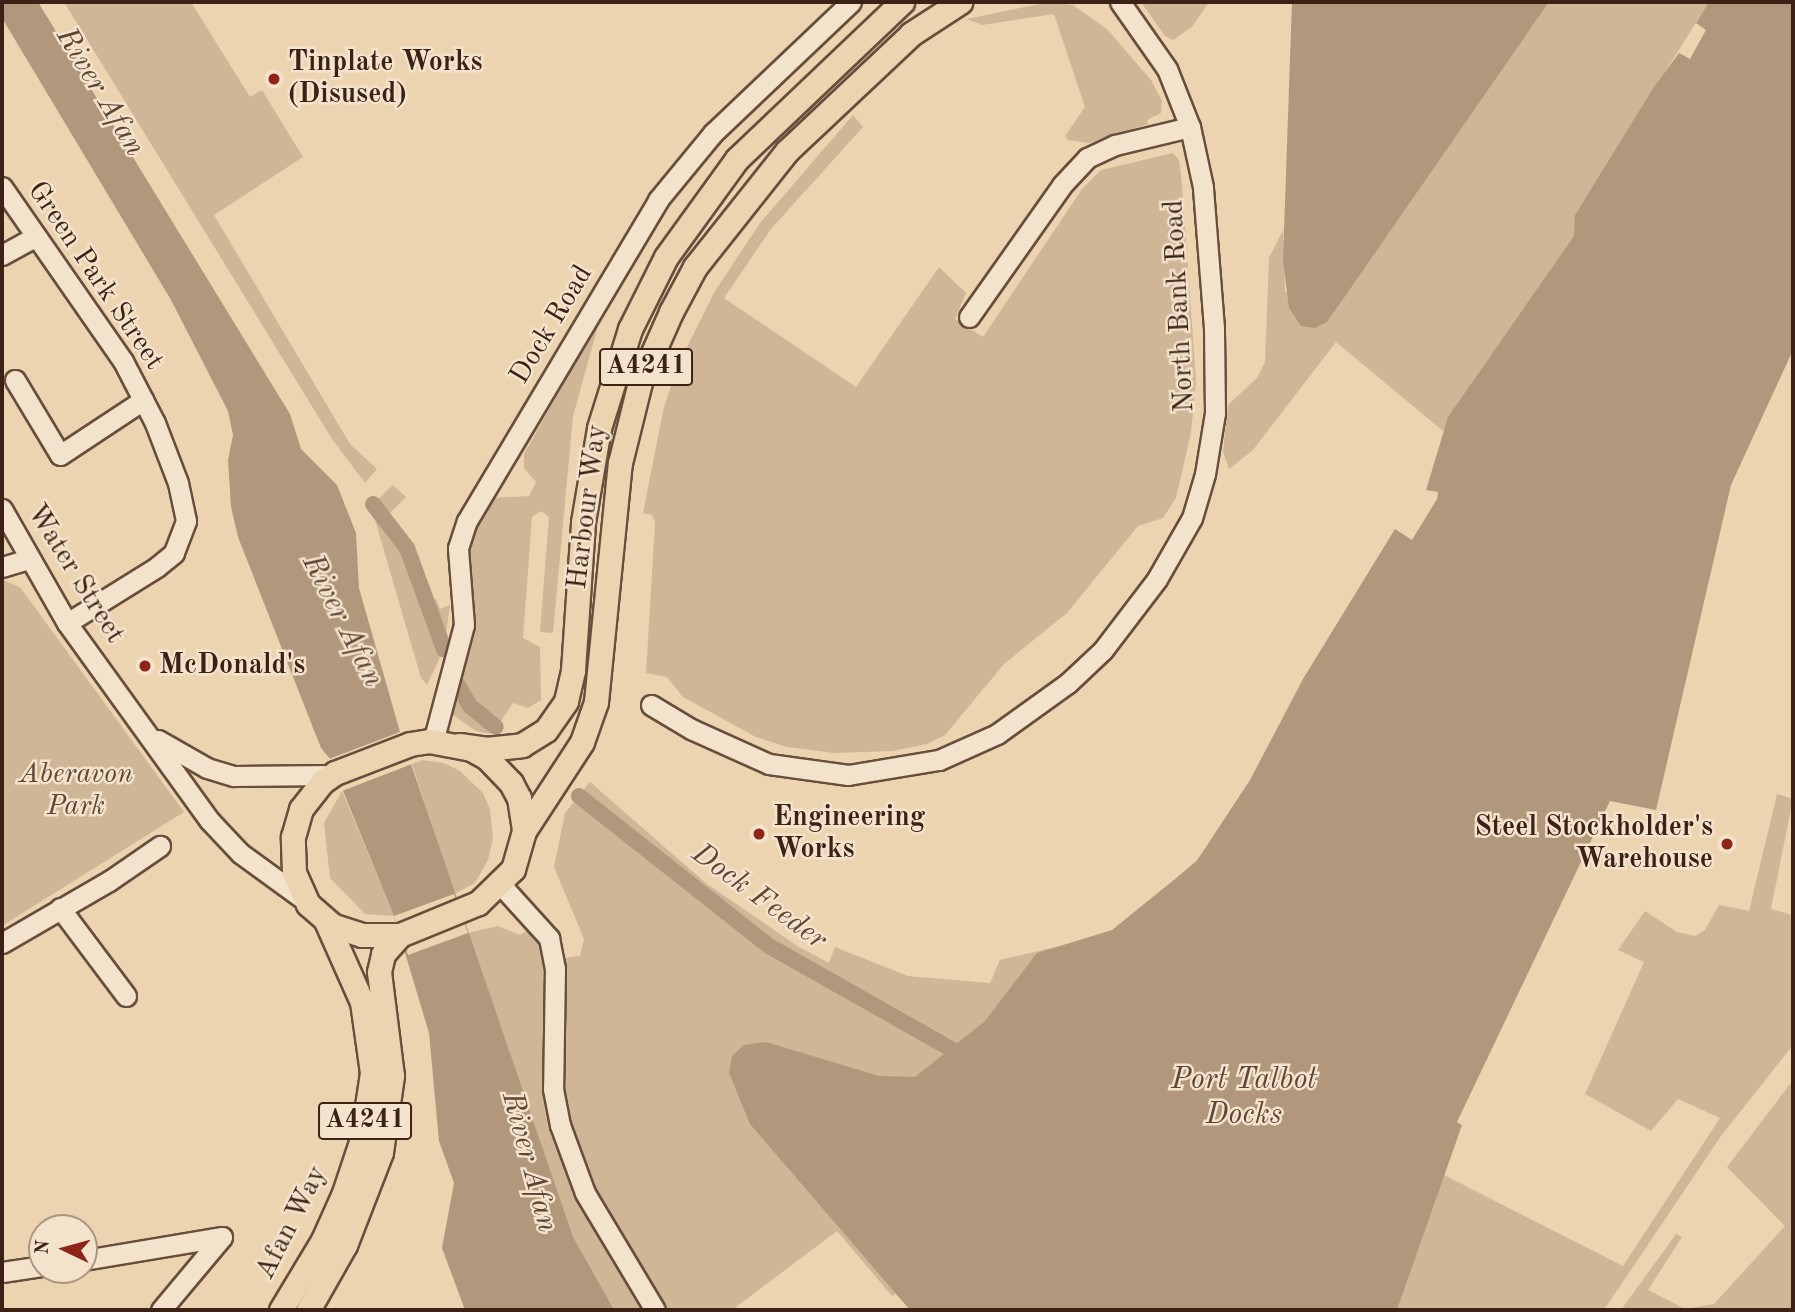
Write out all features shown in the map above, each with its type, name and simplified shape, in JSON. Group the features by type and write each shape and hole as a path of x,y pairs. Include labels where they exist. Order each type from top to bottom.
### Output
{"main road":[{"name":"Harbour Way","path":"459,745 486,749 522,745 546,730 566,701 572,670 583,522 599,428 631,329 666,257 737,159 902,2"},
{"name":"Harbour Way","path":"524,831 582,743 596,702 620,463 640,382 671,312 702,256 786,152 911,34 960,2"},
{"name":"A4241","path":"433,742 459,745 487,758 511,783 521,806 524,831 521,852 501,885 461,912 400,934 362,935 326,921 306,901 294,873 293,837 301,809 333,774 405,747 433,742"},
{"name":"Afan Way","path":"281,1310 323,1240 344,1193 362,1139 372,1073 362,1002 326,921"},
{"name":"Afan Way","path":"308,1310 345,1245 381,1152 393,1076 379,972 383,954 400,934"}],"street":[{"name":"North Bank Road","path":"1104,2 1163,63"},
{"name":"North Bank Road","path":"651,705 695,722 769,764 848,775 915,766 970,747 1023,716 1080,673 1121,628 1157,579 1192,518 1212,436 1213,316 1203,187 1190,127 1163,63 1120,2"},
{"name":"Dock Road","path":"433,742 464,625 457,560 467,521 658,200 713,133 842,5"},
{"path":"969,317 1062,185 1087,158 1115,145 1190,127"},
{"name":"Green Park Street","path":"2,187 123,361 143,400 178,483 186,521 174,552 158,567 67,623"},
{"path":"2,255 35,237"},
{"path":"15,380 60,456 143,400"},
{"name":"Water Street","path":"2,509 67,623 225,839 306,901"},
{"path":"2,567 29,559"},
{"name":"Water Street","path":"152,736 207,768 234,776 333,774"},
{"path":"2,943 160,846"},
{"path":"501,885 549,938 555,968 552,1088 560,1125 585,1193 655,1310"},
{"path":"60,908 126,996"},
{"path":"98,1258 222,1237 162,1310"},
{"path":"2,1272 28,1268"}],"green space":[{"path":"64,2 191,2 250,97 262,90 303,157 214,215 350,444 377,469 365,483 332,439"},
{"path":"1049,2 1073,5 1107,29 1151,80 1162,101 1161,113 1147,120 1148,124 1089,143 1068,140 1065,136 1085,107 1054,14 982,25 967,19"},
{"path":"1141,2 1209,2 1192,27 1173,40 1165,36"},
{"path":"1549,2 1709,2 1575,215 1575,235 1443,431 1336,342 1253,450 1229,469 1223,452 1228,405 1257,378 1265,362 1269,258 1283,230 1285,291 1327,322"},
{"path":"853,115 863,127 771,229 724,298 856,387 939,267 966,293 955,319 983,337 1082,189 1101,170 1173,153 1179,160 1182,184 1196,381 1191,433 1176,498 1163,518 1138,526 1067,613 1004,664 945,735 927,744 893,751 834,753 787,747 756,737 683,697 667,677 646,673 655,523 652,515 643,513 664,407 678,365 715,291 760,223"},
{"path":"600,319 573,416 553,633 540,632 549,517 541,511 532,517 523,638 540,647 541,700 528,708 513,703 492,734 476,731 450,713 469,541 494,498 529,496 536,482 524,468 524,454"},
{"path":"393,485 406,497 388,515 406,541 432,600 436,599 440,609 450,605 444,649 427,685 421,678 371,506"},
{"name":"Aberavon Park","path":"2,580 20,587 184,812 2,926"},
{"path":"422,760 444,763 460,771 483,793 490,809 493,838 488,860 475,883 454,894 412,764"},
{"path":"590,782 707,884 799,947 829,963 835,947 908,976 990,983 1000,960 1086,940 1112,930 1146,906 1201,856 905,1304 896,1294 892,1296 837,1231 732,1310 560,1310 550,1174 468,933 498,926 520,935 528,930 538,940 542,961 580,956 584,939 554,867 565,813"},
{"path":"342,791 394,916 365,914 330,878 324,823"},
{"path":"1777,794 1793,799 1771,909 1793,915 1793,1045 1721,1136 1604,1310 1397,1310 1444,1175 1623,1266 1720,1118 1678,1099 1651,1131 1585,1094 1644,962 1618,950 1645,911 1677,932 1695,936 1705,930 1719,905 1749,911"},
{"path":"1793,1080 1793,1310 1621,1310 1676,1234 1682,1237 1648,1290 1685,1309 1714,1304 1785,1226 1727,1167"}],"water":[{"name":"River Afan","path":"2,2 38,2 290,414 301,449 337,485 356,533 359,588 400,732 573,1237 614,1310 465,1310 442,1248 454,1183 439,1141 429,1033 394,916 330,759 321,748 238,537 231,507 228,460 233,435 228,411 171,300 2,18"},
{"path":"1292,2 1549,2 1327,322 1315,328 1301,326 1289,308 1283,260"},
{"name":"Port Talbot Docks","path":"1709,2 1793,2 1793,350 1731,485 1656,810 1610,801 1457,1122 1462,1125 1397,1310 910,1310 750,1124 729,1073 732,1056 744,1045 766,1042 879,1076 915,1077 985,1021 1037,953 1112,930 1196,862 1250,780 1303,679 1395,529 1412,540 1437,499 1438,492 1426,490 1448,417 1574,236 1575,215 1654,87 1679,53 1690,59 1706,30 1696,23"}],"pier":[{"path":"400,732 412,764 342,791 329,759"},
{"path":"454,894 468,933 408,955 394,916"}],"waterway":[{"name":"Dock Feeder","path":"373,504 407,548 444,649"},
{"name":"Dock Feeder","path":"454,679 470,706 496,727"},
{"name":"Dock Feeder","path":"579,796 769,946 953,1050"}],"place":[{"name":"Tinplate Works (Disused)","path":"274,79"},
{"name":"McDonald's","path":"145,666"},
{"name":"Engineering Works","path":"759,834"},
{"name":"Steel Stockholder's Warehouse","path":"1727,844"}]}
